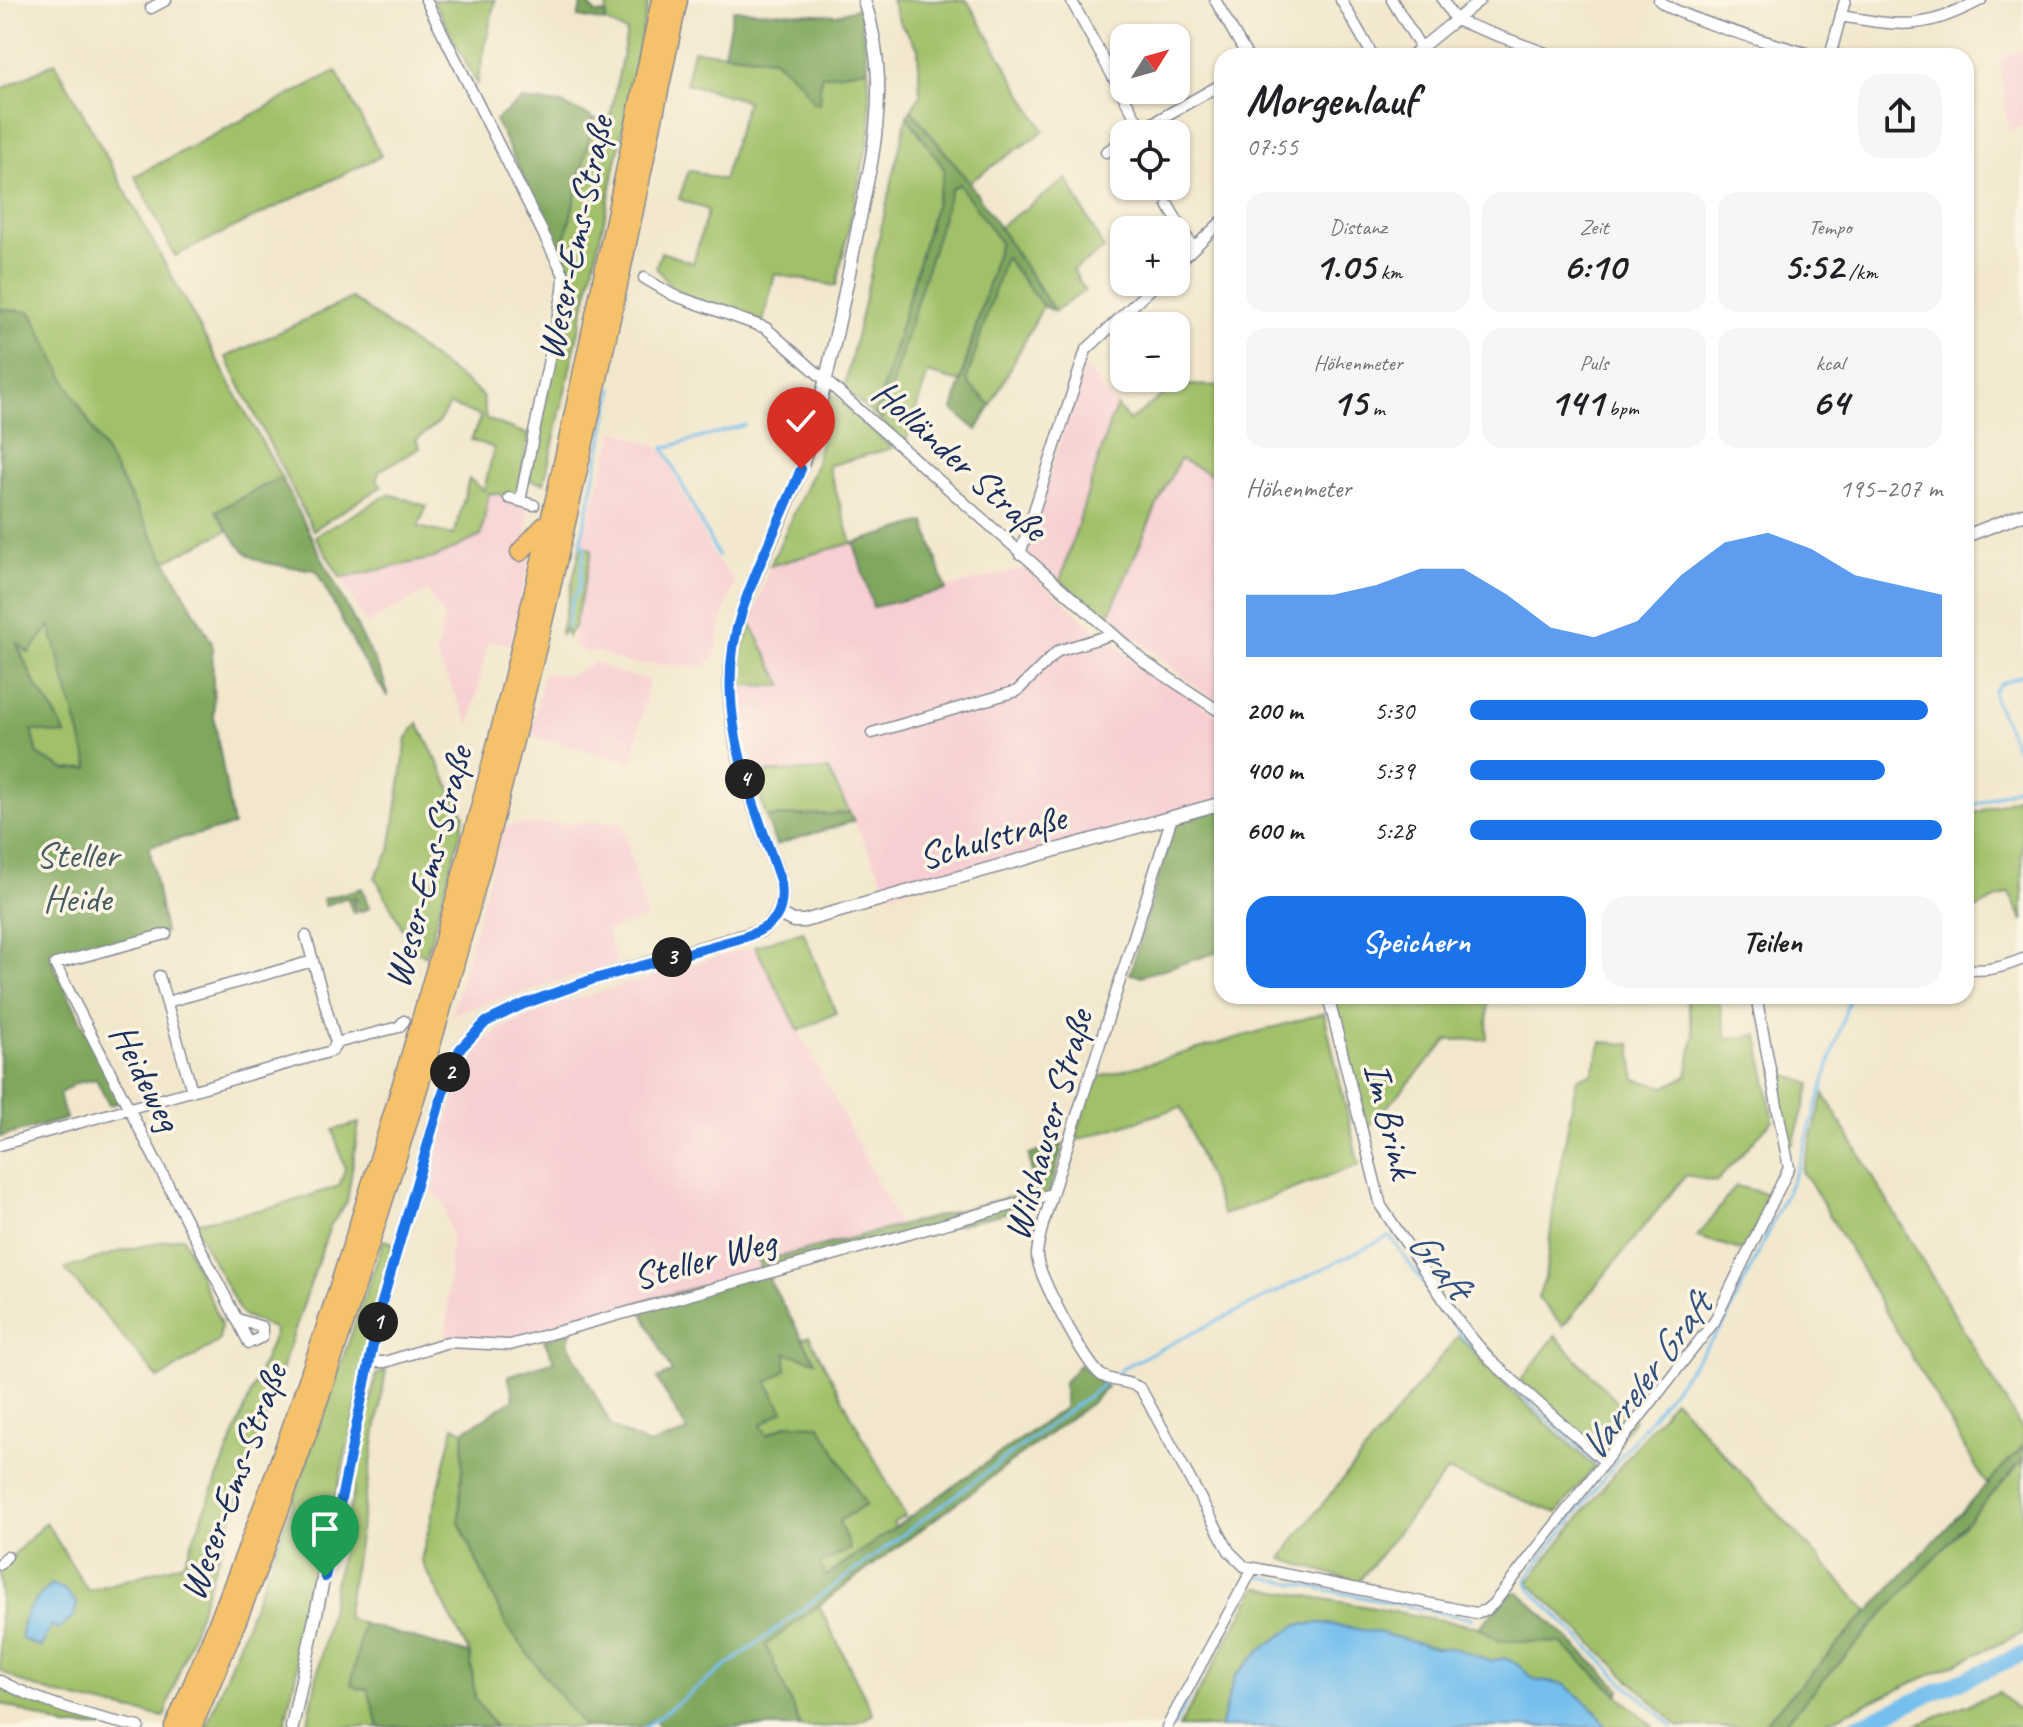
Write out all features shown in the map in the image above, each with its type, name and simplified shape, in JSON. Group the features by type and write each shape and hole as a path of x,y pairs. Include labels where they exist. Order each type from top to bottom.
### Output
{"highway":[{"name":"Weser-Ems-Straße","path":"174,1727 261,1513 344,1274 413,1049 503,718 661,0"},
{"name":"Weser-Ems-Straße","path":"192,1727 222,1659 286,1491 359,1280 430,1049 522,709 678,0"},
{"path":"520,552 529,546 548,520"},
{"path":"467,801 473,833"}],"street":[{"path":"151,8 166,0"},
{"path":"426,0 564,275 563,291 514,500 534,505"},
{"path":"292,1727 369,1362 398,1241 452,1066 471,1036 486,1022 524,1004 582,983 745,937 770,925 779,914 783,900 781,883 740,764 730,706 730,675 742,610 801,469 824,379 878,126 878,62 864,0"},
{"path":"1071,0 1131,120"},
{"path":"1215,0 1242,48"},
{"path":"1341,0 1368,48"},
{"path":"1392,0 1421,48 1480,0"},
{"path":"1443,0 1455,20 1532,48"},
{"path":"1659,0 1689,15 1791,48"},
{"path":"1832,48 1845,0"},
{"path":"1841,16 1899,26 1917,25 1952,14 1981,0"},
{"path":"1157,120 1214,88"},
{"path":"1106,152 1110,149"},
{"path":"1168,205 1193,248"},
{"path":"1190,251 1214,228"},
{"name":"Holländer Straße","path":"644,278 673,295 766,328 1146,663 1214,706"},
{"path":"1020,554 1086,350 1143,296"},
{"path":"1974,533 2023,514"},
{"path":"872,733 1017,691 1058,651 1113,634"},
{"name":"Schulstraße","path":"779,914 793,921 804,921 1214,805"},
{"name":"Wilshauser Straße","path":"1172,817 1052,1194 1037,1261 1076,1339 1098,1373 1141,1389 1229,1551 1244,1566 1253,1568"},
{"name":"Heideweg","path":"166,934 55,964 237,1319"},
{"path":"306,936 334,1047"},
{"path":"1974,970 2000,968 2023,959"},
{"path":"167,1002 313,961"},
{"path":"159,976 192,1091"},
{"name":"Im Brink","path":"1330,1004 1381,1206 1461,1325 1490,1360 1605,1462"},
{"path":"1167,1727 1253,1568 1482,1612 1494,1603 1714,1322 1789,1168 1758,1004"},
{"path":"0,1145 192,1091 399,1027 404,1021"},
{"name":"Steller Weg","path":"369,1362 385,1362 448,1342 510,1345 1052,1194"},
{"path":"0,1681 30,1697 135,1726"}],"shaded area":[{"path":"2023,49 2023,126 2009,131 1999,59"},
{"path":"1084,366 1117,406 1060,581 1025,553"},
{"path":"615,430 662,449 713,555 735,582 722,619 715,657 703,666 626,663 595,651 589,653 571,644 592,550 582,542"},
{"path":"1181,459 1214,476 1214,701 1108,617 1161,496"},
{"path":"489,493 517,497 529,513 524,558 530,560 510,645 488,640 470,725 436,656 444,617 427,591 366,624 341,578 434,558 481,536"},
{"path":"854,543 873,607 1025,568 1135,663 1214,712 1214,801 890,893 828,770 754,773 742,731 739,685 783,686 751,624 770,566"},
{"path":"594,662 616,672 649,680 632,762 531,736 543,673 570,676"},
{"path":"621,821 647,918 607,931 616,964 452,1014 503,826"},
{"path":"755,946 903,1231 505,1340 446,1338 451,1236 444,1204 427,1187 461,1079 475,1050 500,1029 562,1003"}],"green space":[{"path":"433,0 495,0 477,84"},
{"path":"607,0 649,0 607,207 544,483 528,480 568,289 565,240 594,118 609,123 627,32 606,22"},
{"path":"891,0 967,0 1044,131 969,182 911,110 920,95 918,48 900,23"},
{"path":"582,3 588,4 596,14 605,13 606,22 578,17"},
{"path":"860,7 868,69 821,76 819,104 814,103 800,82 774,59 724,53 733,10 837,15"},
{"path":"693,50 774,59 800,82 814,103 819,103 821,76 868,69 871,128 836,286 775,274 763,322 679,294 656,267 661,252 693,263 708,210 679,199 689,170 723,180 747,101 686,83"},
{"path":"55,62 281,477 216,511 228,530 166,561 31,313 0,309 0,90"},
{"path":"336,71 381,156 175,256 135,176"},
{"path":"522,100 562,104 594,118 565,240 559,248 495,120"},
{"path":"911,110 969,182 1054,311 1043,306 1005,257 967,379 969,385 991,405 977,430 953,410 1000,242 959,184 951,189 881,421 875,416 945,170 907,116"},
{"path":"907,116 945,170 875,416 844,389"},
{"path":"1067,179 1104,249 1073,270 1085,291 1054,311 999,227"},
{"path":"959,184 1000,242 960,382 928,373 905,444 881,421 951,188"},
{"path":"1005,256 1043,306 991,405 969,385 967,379"},
{"path":"352,298 476,390 483,397 486,419 529,435 517,497 489,493 481,536 434,558 341,578 315,536 389,494 427,506 418,527 454,535 469,479 484,490 494,448 471,440 481,416 449,405 438,423 416,440 420,448 379,471 377,480 382,486 313,530 226,357"},
{"name":"Steller Heide","path":"0,309 31,312 69,387 212,643 214,717 233,826 149,846 165,933 52,961 120,1102 109,1105 96,1079 76,1083 59,1094 66,1119 0,1137","holes":["50,626 89,768 66,770 38,755 32,730 66,735 34,682 16,642 29,653"]},
{"path":"1190,385 1214,386 1214,476 1180,459 1108,617 1103,617 1060,581 1117,406 1129,421 1167,392 1190,392"},
{"path":"832,394 892,448 828,466 852,543 770,566 815,467"},
{"path":"281,477 384,680 388,697 363,661 316,570 256,559 238,543 216,511"},
{"path":"925,522 946,590 873,607 854,543"},
{"path":"581,545 592,550 574,627 567,637 566,628 560,636"},
{"path":"751,624 783,686 739,685 741,657"},
{"path":"50,625 90,768 66,770 38,755 32,730 65,734 34,682 15,640 29,652"},
{"path":"418,723 464,815 426,956 415,952 375,877 390,851 407,738"},
{"path":"828,770 850,813 766,817 754,773"},
{"path":"2022,796 2023,921 2009,893 1974,909 1974,813"},
{"path":"1214,811 1214,953 1141,976 1130,974 1174,823"},
{"path":"850,813 854,821 776,845 766,817"},
{"path":"362,888 369,908 360,912 355,897 352,898 357,912 353,913 347,897 325,906 323,899"},
{"path":"803,931 836,1013 799,1031 755,946"},
{"path":"1335,1004 1488,1004 1487,1039 1448,1040 1364,1132"},
{"path":"1688,1004 1720,1004 1727,1039 1758,1035 1773,1120 1716,1182 1686,1175 1563,1326 1538,1298 1545,1278 1556,1190 1577,1078 1592,1074 1602,1042 1631,1044 1635,1079 1665,1087 1687,1076 1694,1036"},
{"path":"1324,1013 1359,1165 1223,1215 1181,1107 1074,1141 1096,1078"},
{"path":"1774,1070 1811,1084 1793,1144 1788,1144"},
{"path":"1824,1094 2023,1431 2023,1446 1987,1486 1809,1180 1802,1173"},
{"path":"359,1123 347,1202 330,1226 164,1717 59,1695 18,1681 0,1671 0,1569 46,1522 88,1591 184,1563 275,1332 273,1328 242,1315 193,1223 275,1207 339,1186 345,1169 333,1130"},
{"path":"1063,1144 1047,1203 776,1269 769,1280 815,1361 786,1353 786,1370 767,1383 783,1411 761,1425 767,1435 788,1424 820,1425 866,1505 839,1521 850,1549 820,1564 826,1576 1064,1408 1064,1382 1080,1364 1107,1387 1092,1402 766,1645 801,1727 659,1727 654,1719 640,1727 584,1727 506,1625 459,1522 464,1431 514,1399 508,1376 554,1361 544,1340 571,1331 568,1343 612,1427 649,1445 688,1432 657,1379 672,1372 638,1303 760,1270 756,1241 770,1246 778,1257 1034,1191 1029,1155"},
{"path":"1736,1186 1772,1195 1744,1251 1697,1237"},
{"path":"183,1237 221,1324 219,1341 159,1379 65,1269 121,1251"},
{"path":"384,1240 393,1243 285,1722 280,1727 206,1727 283,1530"},
{"path":"809,1336 905,1516 893,1523 896,1528 826,1577 820,1564 839,1521 866,1505 788,1424 766,1435 761,1425 782,1411 767,1383 786,1352 814,1360 802,1339"},
{"path":"1458,1336 1511,1391 1595,1467 1557,1513 1447,1471 1358,1582 1282,1559 1296,1537"},
{"path":"1555,1336 1634,1420 1611,1450 1601,1452 1520,1381"},
{"path":"386,1370 346,1617 363,1624 357,1688 368,1689 379,1727 307,1727 376,1375"},
{"path":"1674,1399 1868,1612 1761,1727 1679,1727 1528,1582"},
{"path":"454,1426 464,1431 459,1522 506,1625 584,1727 495,1727 475,1699 470,1654 421,1560"},
{"path":"2023,1446 2023,1460 1781,1727 1761,1727"},
{"path":"2023,1460 2023,1633 1815,1727 1781,1727"},
{"path":"1257,1587 1479,1627 1497,1640 1561,1643 1653,1727 1606,1727 1596,1711 1565,1685 1535,1680 1518,1665 1489,1662 1454,1649 1436,1648 1322,1623 1262,1649 1235,1676 1220,1727 1179,1727"},
{"path":"1513,1592 1519,1592 1620,1688 1619,1695 1561,1643 1497,1640 1479,1627"},
{"path":"818,1604 873,1713 850,1724 801,1727 765,1645"},
{"path":"363,1624 470,1654 475,1699 495,1727 379,1727 368,1689 351,1684"},
{"path":"0,1687 21,1698 114,1727 66,1727 0,1703"},
{"path":"1999,1692 2023,1712 2023,1727 1910,1727"}],"water":[{"path":"51,1584 64,1589 77,1603 74,1617 59,1629 51,1625 41,1647 22,1639 23,1623 29,1609"},
{"path":"1322,1623 1381,1633 1435,1648 1454,1648 1489,1661 1505,1658 1535,1680 1565,1685 1596,1711 1606,1727 1220,1727 1235,1676 1262,1649 1297,1625"}],"waterway":[{"path":"567,627 572,601 579,589 585,546 581,545 583,532 613,389"},
{"path":"718,556 664,448 745,425"},
{"name":"Varreler Graft","path":"2023,675 2000,684 1994,691 1994,698 2023,763"},
{"name":"Varreler Graft","path":"1974,805 2014,789 2023,782"},
{"name":"Varreler Graft","path":"1673,1727 1617,1676 1532,1591 1526,1581 1725,1323 1798,1168 1848,1004"},
{"name":"Graft","path":"1117,1374 1124,1367 1387,1237 1391,1238 1475,1350"},
{"name":"Graft","path":"1494,1370 1598,1465"},
{"path":"645,1727 1103,1385"},
{"path":"1173,1727 1254,1578 1262,1577 1472,1619"},
{"path":"1854,1727 2023,1654"}],"route":[{"path":"325,1577 381,1306 440,1102 460,1049 486,1022 501,1014 573,986 745,937 770,925 779,914 783,900 781,883 740,764 730,706 730,675 742,610 801,469"}]}
